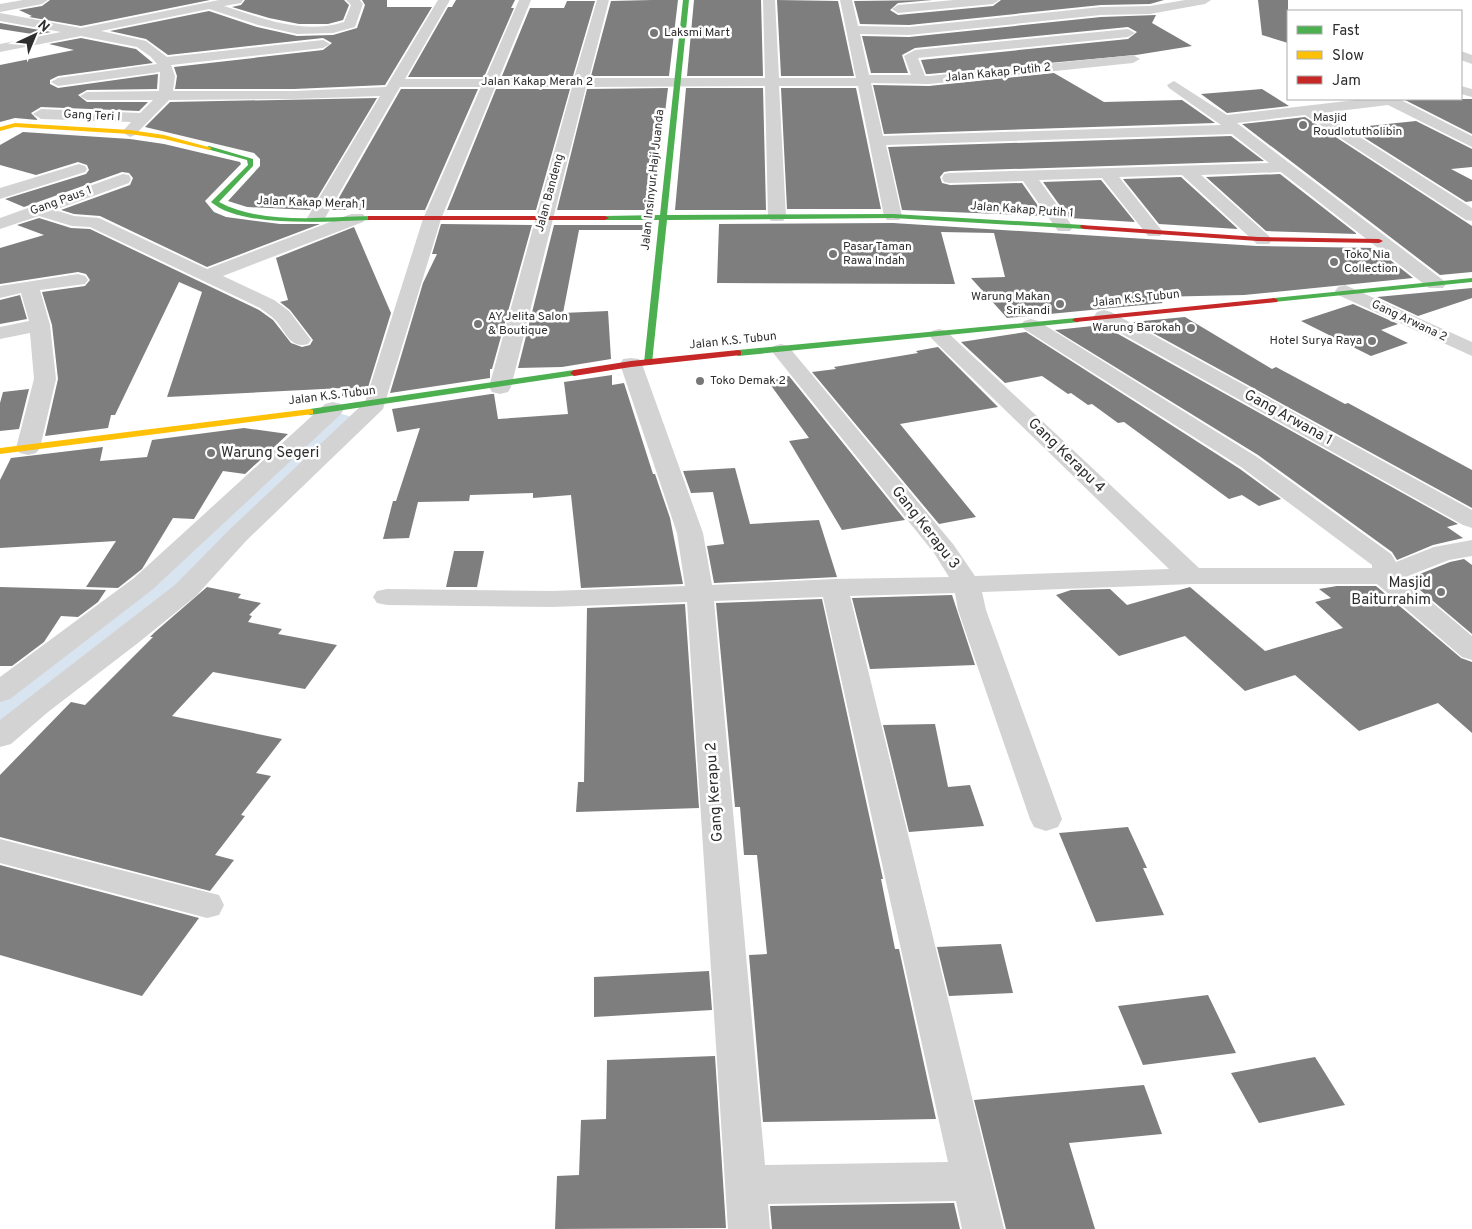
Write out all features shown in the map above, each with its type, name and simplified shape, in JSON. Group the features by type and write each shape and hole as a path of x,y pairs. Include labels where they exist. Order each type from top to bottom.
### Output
{"street":[{"path":"0,8 42,0"},
{"path":"0,48 237,0"},
{"path":"211,6 278,27 308,32 350,24 357,4 352,0"},
{"path":"316,218 444,0"},
{"path":"0,737 37,705 128,638 186,590 237,536 375,404 432,218 526,0"},
{"name":"Jalan Bandeng","path":"500,387 543,218 604,0"},
{"name":"Jalan Insinyur Haji Juanda","path":"640,364 662,218 686,0"},
{"path":"769,0 777,217"},
{"path":"846,0 893,216"},
{"path":"898,8 944,2 962,3 993,0"},
{"path":"852,30 908,31 1101,11 1150,10 1205,0"},
{"path":"962,3 1029,42"},
{"path":"49,25 123,10"},
{"path":"0,17 133,41 152,48 170,45"},
{"path":"144,20 167,30"},
{"path":"920,80 912,55 1128,33"},
{"path":"58,82 169,70 329,44"},
{"path":"130,132 165,95 169,70 152,48"},
{"name":"Jalan Kakap Putih 2","path":"678,82 920,80 1133,59"},
{"name":"Jalan Kakap Merah 2","path":"87,96 294,95 490,82 678,82"},
{"path":"1174,85 1436,284"},
{"path":"877,140 1229,125 1309,111 1395,100 1472,142"},
{"path":"1309,111 1472,216"},
{"name":"Gang Teri I","path":"41,114 142,118"},
{"name":"Jalan Kakap Merah 1","path":"2,126 130,132 164,137 250,160 251,165 215,202 220,208 264,216 316,218 662,218"},
{"path":"950,178 1282,167"},
{"path":"0,194 79,169"},
{"path":"1186,170 1263,240"},
{"path":"1107,173 1154,232"},
{"path":"1028,176 1064,227"},
{"name":"Gang Paus 1","path":"0,224 122,179"},
{"path":"38,210 72,221 93,222 208,275 276,310 301,340"},
{"name":"Jalan Kakap Putih 1","path":"662,218 893,216 950,218 1263,240 1379,241"},
{"path":"208,275 357,218"},
{"path":"0,292 29,286 78,280"},
{"name":"Jalan K.S. Tubun","path":"0,451 332,410 500,387 640,364 940,335 1345,291 1472,280"},
{"path":"28,448 44,379 40,325 29,286"},
{"name":"Gang Arwana 2","path":"1345,291 1472,350"},
{"name":"Gang Arwana 1","path":"1104,316 1472,520"},
{"path":"0,333 40,325"},
{"path":"1032,325 1249,462 1382,560 1385,564 1384,576"},
{"name":"Gang Kerapu 4","path":"940,335 1192,576"},
{"name":"Gang Kerapu 3","path":"781,350 944,549 967,583 972,610 1046,819"},
{"name":"Gang Kerapu 2","path":"640,364 690,533 700,594 749,1229"},
{"path":"0,692 14,670 143,584 332,410"},
{"path":"387,597 552,599 834,587 1192,576 1384,576 1442,553 1472,548"},
{"path":"1384,576 1472,652"},
{"path":"834,587 983,1229"},
{"path":"0,852 207,905"},
{"path":"746,1185 972,1181"}],"building":[{"path":"50,0 210,0 81,26 29,17 32,16 19,10 42,6"},
{"path":"245,0 344,0 349,5 343,20 328,24 299,24 269,18 232,7 241,5"},
{"path":"362,0 387,0 387,7 432,7 385,85 294,89 175,89 177,76 174,67 323,50 332,43 323,38 168,55 146,39 110,31 209,11 257,27 297,36 333,35 357,28 365,5"},
{"path":"456,0 515,0 511,8 514,8 484,77 408,77 448,7 452,7"},
{"path":"678,0 669,76 591,76 611,1"},
{"path":"694,0 761,0 763,76 687,76"},
{"path":"777,0 838,1 854,76 781,76"},
{"path":"933,0 898,3 890,10 898,15 993,6 1001,0 1164,0 1150,4 1101,5 909,25 860,24 854,1"},
{"path":"1258,0 1288,0 1287,43 1262,35"},
{"path":"567,1 595,1 573,76 502,76 530,8 564,8"},
{"path":"1156,15 1152,23 1192,46 1136,55 929,74 926,74 921,60 1128,39 1137,32 1128,27 915,48 902,55 908,73 871,73 862,36 909,37 1101,17"},
{"path":"0,23 51,32 21,38 32,34 0,29"},
{"path":"81,38 136,49 153,63 58,76 50,80 50,84 58,88 158,74 157,89 87,90 78,95 87,102 148,102 139,111 41,107 31,113 38,120 15,118 0,122 0,65 74,50 49,44"},
{"path":"1054,73 1104,102 1182,100 1215,123 884,134 873,85 929,86"},
{"path":"668,88 653,210 557,210 587,89"},
{"path":"686,88 763,88 766,210 675,210"},
{"path":"781,88 856,88 881,209 787,209"},
{"path":"401,89 478,89 425,210 332,210"},
{"path":"496,89 570,89 536,210 447,210"},
{"path":"1262,89 1289,106 1227,113 1201,94"},
{"path":"377,98 310,210 247,207 228,201 260,166 260,159 254,153 145,127 170,102"},
{"path":"1472,99 1472,134 1405,100"},
{"path":"1305,117 1472,226 1472,272 1440,275 1242,124"},
{"path":"1416,121 1472,149 1472,167 1451,169 1472,180 1472,201 1466,202 1349,128"},
{"path":"23,132 130,139 164,144 240,162 241,164 205,201 214,212 226,217 280,224 320,224 207,267 100,216 74,214 61,210 130,185 133,178 129,173 122,172 24,207 5,199 86,174 89,170 87,165 78,162 36,175 0,165 0,145"},
{"path":"1231,136 1264,161 950,171 944,172 940,177 942,183 950,185 1022,183 1045,216 902,210 888,147"},
{"path":"1280,174 1357,234 1266,231 1206,177"},
{"path":"1181,177 1238,229 1159,224 1123,179"},
{"path":"1101,180 1135,222 1069,218 1043,182"},
{"path":"39,218 71,228 90,229 259,310 273,320 291,343 302,347 310,345 313,340 290,310 280,302 288,300 276,258 354,227 391,313 366,394 342,396 343,388 167,397 202,292 179,282 115,415 111,415 108,428 45,436 58,379 52,325 42,292 85,286 90,280 86,274 78,272 0,284 0,248 44,235 17,225"},
{"path":"893,223 1257,246 1375,248 1413,278 1244,295 1154,297 1163,303 1007,318 971,278 1005,277 994,233 941,232 955,284 717,283 719,224"},
{"path":"441,224 532,225 492,369 490,369 490,378 390,393 423,283 437,254 432,254"},
{"path":"554,225 644,225 644,230 579,230 563,313 608,311 611,359 562,367 518,368"},
{"path":"1472,288 1472,298 1418,316 1377,297"},
{"path":"20,295 27,319 0,324 0,300"},
{"path":"1353,304 1398,324 1381,330 1408,343 1371,356 1301,321"},
{"path":"1185,317 1272,369 1276,367 1345,404 1348,403 1472,470 1472,508 1133,322"},
{"path":"1102,325 1458,524 1447,527 1463,538 1433,545 1397,560 1392,552 1258,455 1055,330"},
{"path":"1026,332 1240,469 1281,499 1259,506 1242,495 1229,499 1124,422 1118,423 1092,404 1088,405 1071,393 1068,394 1042,376 1005,383 961,342"},
{"path":"938,347 998,407 900,424 976,517 939,524 812,372 918,353 916,351"},
{"path":"612,375 612,385 624,383 653,474 655,474 670,518 683,584 581,588 571,495 533,498 533,493 470,495 469,501 418,502 409,538 383,539 393,501 396,501 420,428 397,432 392,409 494,394 498,419 568,414 564,382"},
{"path":"789,376 905,520 842,530 789,441 809,438 767,380"},
{"path":"29,389 19,429 0,431 0,403 3,392"},
{"path":"244,428 288,434 245,474 223,471 194,519 173,518 142,569 118,588 86,587 116,541 0,548 0,480 11,458 103,447 100,461 147,457 152,440"},
{"path":"735,468 750,524 819,520 837,577 714,583 707,546 724,544 713,492 691,493 683,471"},
{"path":"454,551 484,551 477,587 446,587"},
{"name":"Masjid Baiturrahim","path":"1464,559 1472,565 1472,634 1407,579 1450,562"},
{"path":"1337,586 1376,586 1461,658 1472,662 1472,733 1438,703 1359,731 1295,675 1245,691 1185,636 1119,656 1056,595 1071,590 1110,589 1127,605 1190,587 1265,651 1343,628 1315,602 1331,598 1319,589"},
{"path":"0,587 106,590 98,602 78,617 61,616 44,642 12,666 0,666"},
{"path":"207,587 241,594 238,598 261,603 249,615 252,616 248,622 282,629 278,634 337,645 305,689 213,672 172,716 282,739 256,773 271,776 241,815 245,816 215,855 234,860 210,891 0,837 0,775 71,702 85,705 153,637 150,637 155,632"},
{"path":"952,595 975,665 870,669 852,598"},
{"path":"822,599 883,879 881,879 895,949 899,949 936,1119 763,1122 749,955 767,954 757,855 744,855 740,807 735,807 716,603"},
{"path":"685,604 699,808 576,812 578,782 584,782 587,608"},
{"path":"935,724 948,787 970,785 984,826 909,832 883,725"},
{"path":"1128,827 1147,868 1143,868 1164,915 1096,922 1059,833"},
{"path":"0,865 199,918 142,996 0,955"},
{"path":"1001,944 1013,993 949,996 937,947"},
{"path":"709,971 712,1010 594,1017 594,977"},
{"path":"1208,995 1236,1053 1143,1065 1118,1006"},
{"path":"715,1056 726,1228 555,1229 557,1176 579,1175 581,1120 606,1119 607,1060"},
{"path":"1315,1057 1345,1105 1259,1123 1231,1073"},
{"path":"1144,1085 1162,1134 1069,1143 1095,1229 1006,1229 974,1100"},
{"path":"954,1203 960,1229 772,1229 770,1206"}],"waterway":[{"path":"0,715 36,685 168,586 334,425"}],"traffic: fast":[{"path":"648,363 686,0"},
{"path":"209,148 250,159 251,165 215,202 228,209 246,214 290,219 371,218"},
{"path":"605,218 893,216 1084,227"},
{"path":"1274,300 1472,280"},
{"path":"738,353 1076,320"},
{"path":"310,412 574,373"}],"traffic: slow":[{"path":"0,129 15,125 130,132 164,137 209,148"},
{"path":"0,451 310,412"}],"traffic: jam":[{"path":"371,218 605,218"},
{"path":"1084,227 1258,239 1379,241"},
{"path":"1076,320 1274,300"},
{"path":"574,373 631,364 738,353"}],"place":[{"name":"Laksmi Mart","path":"654,33"},
{"name":"Masjid Roudlotutholibin","path":"1303,125"},
{"name":"Pasar Taman Rawa Indah","path":"833,254"},
{"name":"Toko Nia Collection","path":"1334,262"},
{"name":"Warung Makan Srikandi","path":"1060,304"},
{"name":"AY Jelita Salon & Boutique","path":"478,324"},
{"name":"Warung Barokah","path":"1191,328"},
{"name":"Hotel Surya Raya","path":"1372,341"},
{"name":"Toko Demak 2","path":"700,381"},
{"name":"Warung Segeri","path":"211,453"},
{"name":"Masjid Baiturrahim","path":"1441,592"}]}
